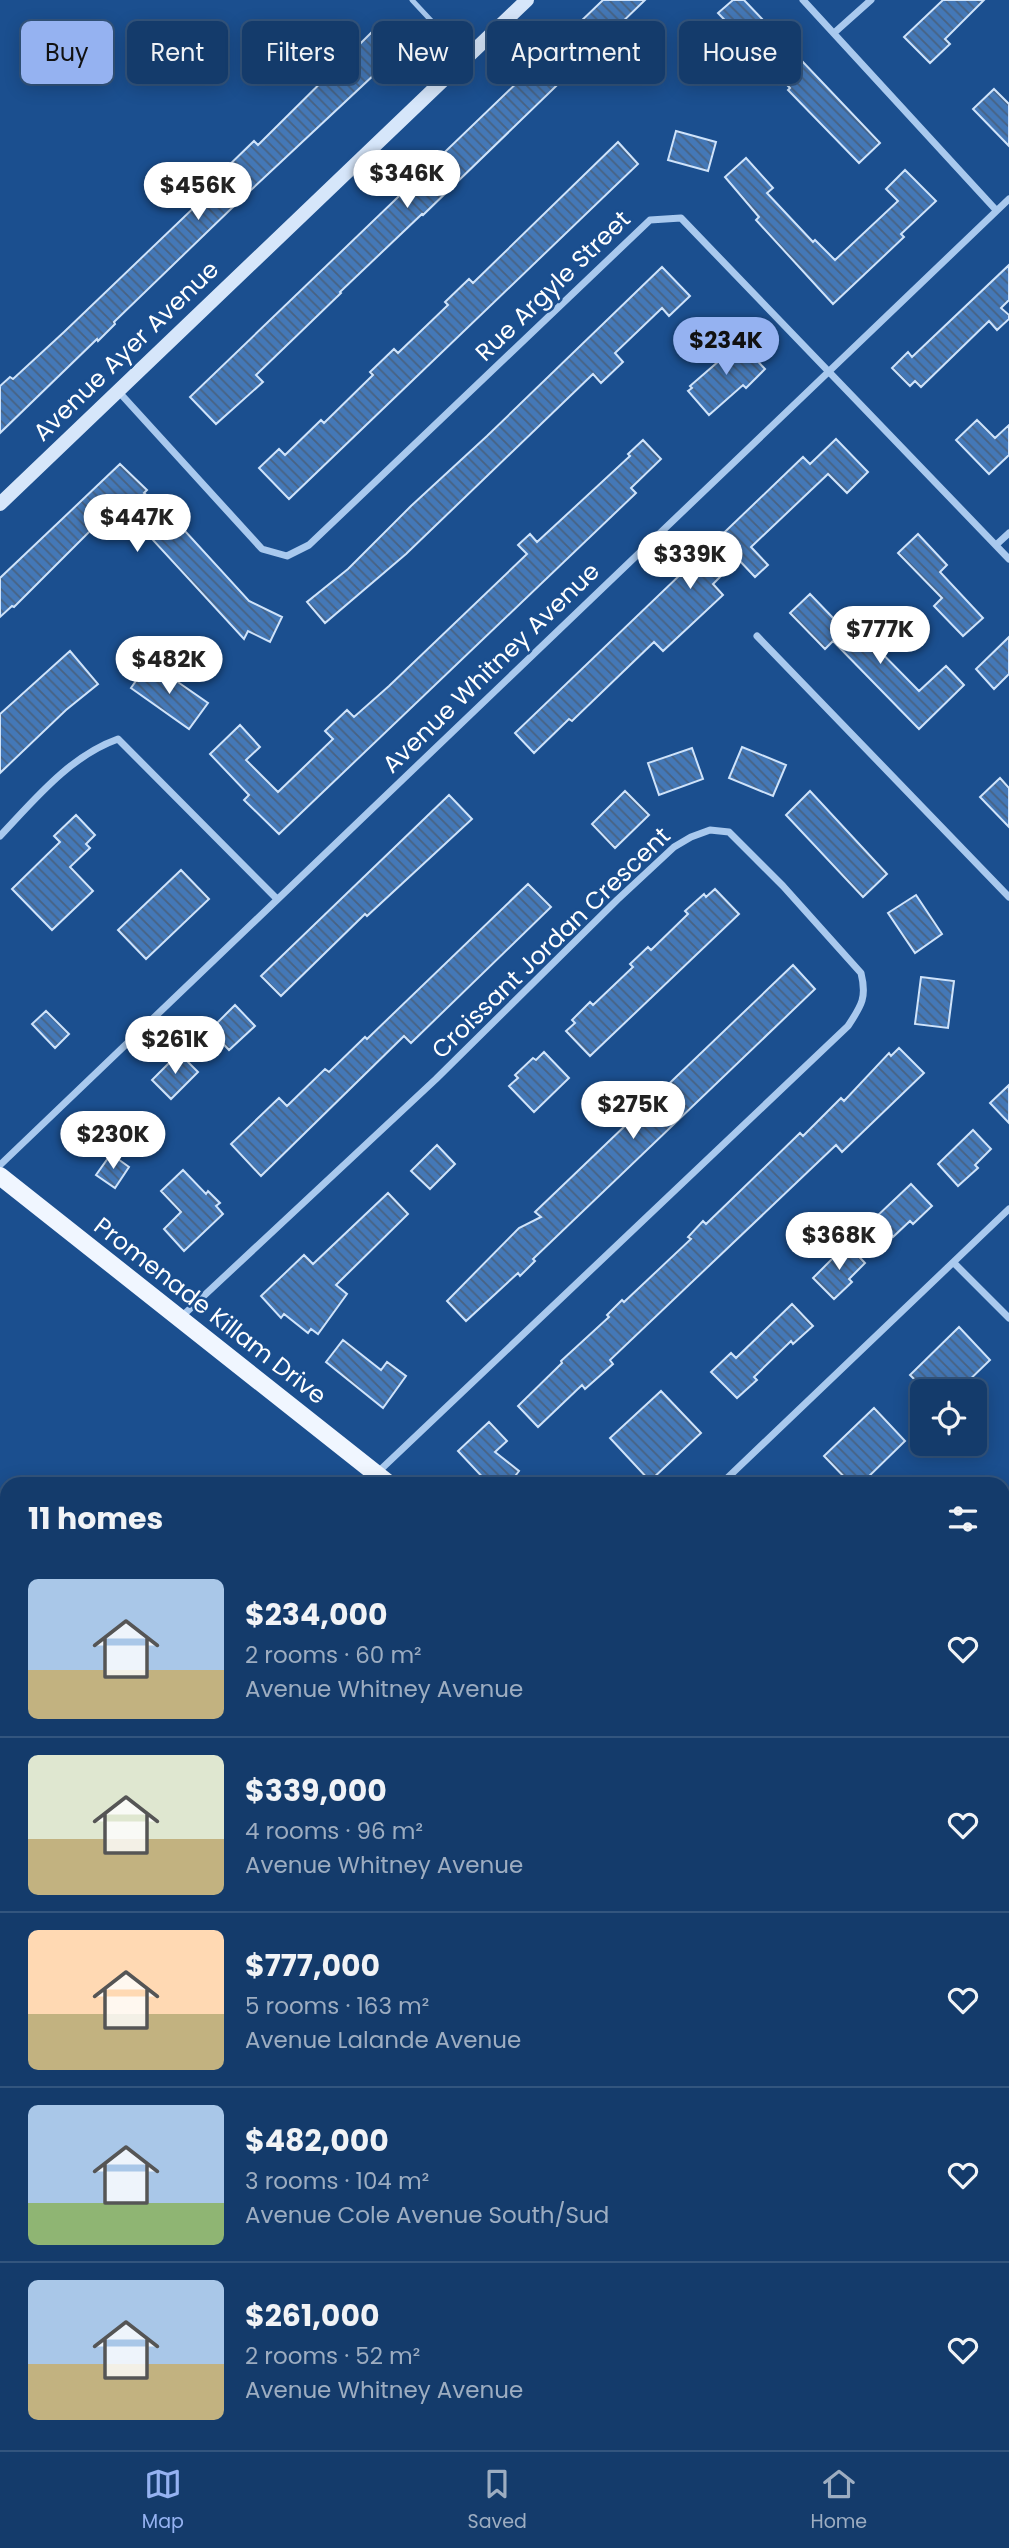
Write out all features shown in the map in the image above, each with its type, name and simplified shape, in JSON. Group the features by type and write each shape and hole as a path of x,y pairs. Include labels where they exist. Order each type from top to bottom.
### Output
{"main road":[{"name":"Promenade Killam Drive","path":"0,1176 380,1477"}],"street":[{"name":"Avenue Ayer Avenue","path":"473,51 527,0"},
{"path":"803,0 996,210"},
{"path":"834,33 871,0"},
{"name":"Avenue Ayer Avenue","path":"0,504 439,84"},
{"name":"Avenue Whitney Avenue","path":"0,1165 1009,199"},
{"name":"Rue Argyle Street","path":"118,390 262,549 287,556 309,544 650,220 681,218 1009,559"},
{"path":"996,545 1009,533"},
{"path":"757,636 1009,897"},
{"path":"0,836 54,781 96,747 118,738 276,899"},
{"name":"Croissant Jordan Crescent","path":"179,1319 436,1079 617,900 674,848 691,837 710,831 729,832 783,886 861,973 865,992 860,1009 848,1026 385,1477"},
{"path":"728,1477 1009,1209"},
{"path":"954,1263 1009,1318"}],"lane":[{"path":"412,0 432,21"}],"building":[{"path":"603,0 645,0 623,21 581,21"},
{"path":"733,0 744,0 764,21 726,21 718,13"},
{"path":"943,0 984,0 945,39 950,44 930,63 904,37"},
{"path":"373,31 373,76 235,205 114,322 98,341 97,339 0,433 0,386 10,377 13,379 64,332 228,175 224,170 254,141 258,145 320,84 359,84 359,45"},
{"path":"801,60 880,143 859,163 788,90 790,88 786,84 801,84"},
{"path":"516,84 558,84 256,375 263,382 216,424 190,397"},
{"path":"994,89 1009,104 1009,146 973,109"},
{"path":"676,131 716,142 708,171 668,160"},
{"path":"618,142 638,164 289,499 259,468 279,449 285,455 321,420 324,423 373,375 370,372 394,349 398,353 448,305 445,302 469,279 473,283"},
{"path":"746,158 773,188 767,193 813,242 815,240 835,260 898,201 886,189 905,170 936,201 901,234 904,237 833,304 756,220 759,217 725,177"},
{"path":"1009,265 1009,300 1001,308 1009,315 1009,319 997,330 989,321 921,387 915,381 910,386 892,368 908,352 912,357"},
{"path":"662,267 690,296 669,316 662,308 615,353 623,362 601,383 593,374 406,554 325,623 307,602 348,569"},
{"path":"736,338 765,369 746,388 743,385 709,415 688,391 692,388 690,386 720,360 717,356"},
{"path":"977,420 995,438 1009,425 1009,455 989,474 956,440"},
{"path":"836,439 868,472 847,493 828,474 751,547 768,565 755,577 738,559 713,584 723,595 663,651 654,642 572,721 569,719 534,753 515,733 803,457 810,464"},
{"path":"643,440 661,459 631,488 636,493 279,834 244,800 249,795 210,754 240,725 260,747 246,760 278,792 333,739 325,731 347,710 354,717 389,686 527,554 518,545 530,534 537,542 630,456 628,454"},
{"path":"120,464 147,490 144,493 174,519 249,601 282,617 270,642 248,631 244,639 152,539 156,536 130,509 128,511 119,502 14,607 0,617 0,578"},
{"path":"918,534 947,565 940,572 983,618 963,636 934,606 942,598 898,553"},
{"path":"810,594 861,647 869,640 919,691 946,666 964,685 919,729 833,641 825,649 790,613"},
{"path":"1009,637 1009,674 994,689 976,669"},
{"path":"70,651 98,684 66,710 0,773 0,714"},
{"path":"149,662 208,703 189,729 131,688"},
{"path":"742,747 786,765 773,796 729,778"},
{"path":"692,748 703,779 659,795 648,763"},
{"path":"1000,778 1009,788 1009,827 980,797"},
{"path":"625,791 649,815 615,848 592,824"},
{"path":"810,791 887,874 863,897 786,815"},
{"path":"449,795 472,819 367,916 365,914 281,996 261,976"},
{"path":"76,815 95,835 86,844 90,848 70,867 93,891 52,930 12,889 60,842 54,836"},
{"path":"181,870 209,899 146,959 118,930"},
{"path":"528,884 551,907 411,1043 404,1036 261,1176 231,1144 279,1098 287,1106 325,1069 329,1072 365,1037 367,1039"},
{"path":"715,889 739,914 590,1056 566,1031 575,1023 572,1020 590,1002 593,1005 633,967 630,964 648,947 651,950 688,914 685,911 704,894 706,897"},
{"path":"916,895 942,934 915,953 888,913"},
{"path":"793,965 815,989 533,1259 535,1261 520,1276 518,1273 466,1321 447,1301 519,1228 541,1217 535,1212"},
{"path":"921,977 954,981 948,1028 915,1024"},
{"path":"235,1005 255,1026 229,1050 210,1030"},
{"path":"46,1011 69,1034 55,1048 32,1024"},
{"path":"899,1048 924,1073 842,1152 836,1145 610,1360 613,1364 585,1389 582,1385 538,1427 518,1406 562,1363 561,1361 609,1317 607,1315 622,1300 624,1302 691,1239 688,1237 703,1221 706,1224 800,1133 803,1136 841,1098 844,1101 889,1053 891,1056"},
{"path":"544,1052 569,1078 534,1112 509,1086 518,1078 515,1075 533,1058 536,1060"},
{"path":"179,1053 198,1072 171,1099 152,1080"},
{"path":"1009,1085 1009,1123 990,1103"},
{"path":"973,1130 991,1149 975,1165 978,1168 958,1186 938,1164"},
{"path":"437,1145 455,1164 430,1189 411,1171"},
{"path":"111,1154 129,1167 115,1188 96,1175"},
{"path":"183,1170 206,1194 208,1191 220,1203 216,1206 223,1214 184,1251 164,1229 181,1212 161,1191"},
{"path":"911,1184 932,1206 913,1224 910,1221 893,1237 876,1217"},
{"path":"388,1193 408,1214 336,1285 347,1294 318,1334 311,1329 308,1333 284,1314 281,1318 261,1296 304,1255 313,1264"},
{"path":"847,1244 865,1263 849,1279 852,1282 834,1299 813,1278"},
{"path":"792,1304 813,1326 793,1344 791,1341 754,1377 757,1380 737,1398 711,1372 731,1353 736,1358"},
{"path":"959,1327 990,1360 970,1379 914,1379 910,1375"},
{"path":"343,1340 381,1370 387,1362 406,1376 383,1408 326,1362"},
{"path":"661,1391 701,1433 654,1477 646,1477 610,1438"},
{"path":"874,1408 905,1441 868,1477 844,1477 824,1456"},
{"path":"489,1422 507,1441 495,1452 519,1471 514,1477 482,1477 458,1451"}]}
